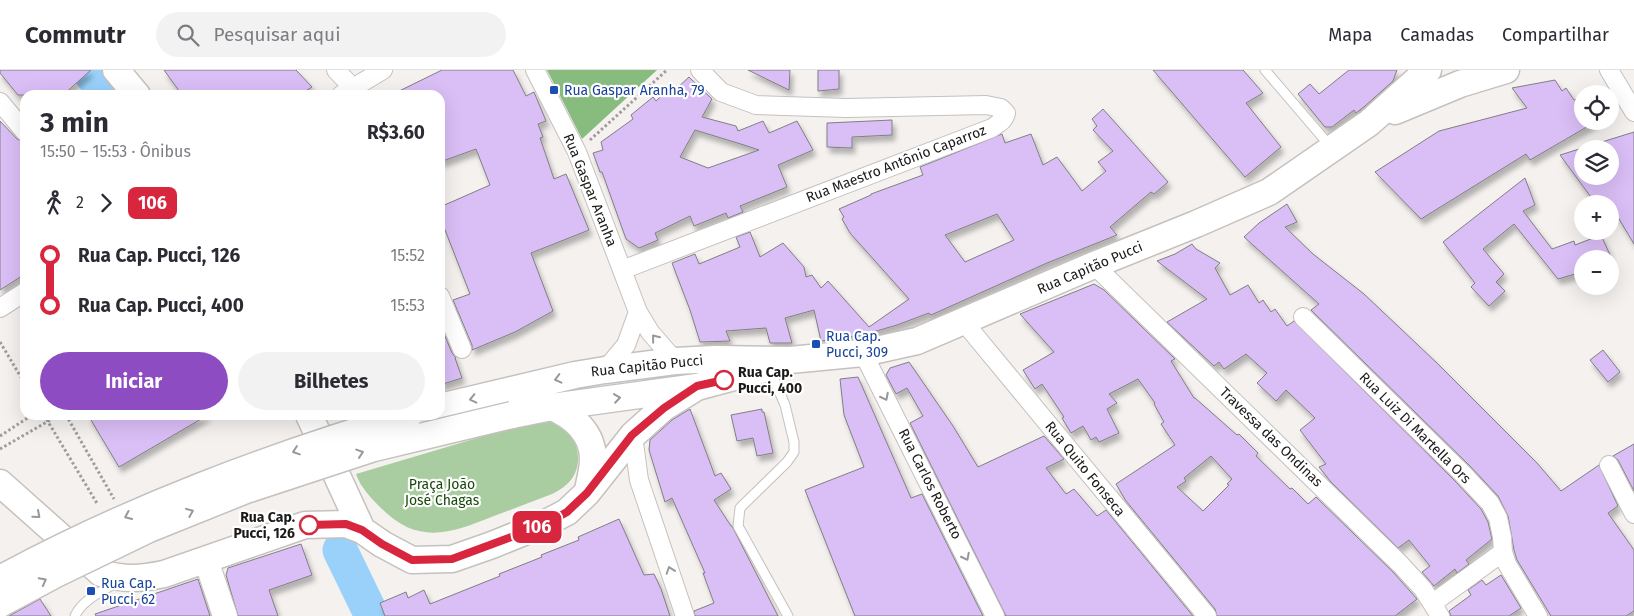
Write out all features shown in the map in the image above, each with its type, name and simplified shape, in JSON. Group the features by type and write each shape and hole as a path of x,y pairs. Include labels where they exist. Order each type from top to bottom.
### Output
{"main road":[{"path":"116,70 133,90"},
{"name":"Rua Capitão Pucci","path":"697,386 780,364 863,353 917,342 1269,192 1369,122 1439,77 1506,70"},
{"name":"Rua Capitão Pucci","path":"509,403 575,375 605,370 675,361 714,359 780,364"},
{"path":"445,407 509,403 552,407 697,386"},
{"path":"0,483 112,576 144,578 164,574 306,525 346,524 362,530 382,544 412,560 452,559 546,524 567,512 587,493 632,435 664,408 697,386"},
{"path":"0,604 56,574 149,529 246,490 509,403"},
{"path":"552,407 567,414 580,426 591,445 593,459 587,493"},
{"path":"311,420 362,530"},
{"path":"0,579 142,509 226,475 337,436 392,420"},
{"path":"306,525 336,500 342,488"},
{"path":"206,560 225,616"}],"street":[{"path":"336,70 348,90"},
{"path":"354,90 383,70"},
{"name":"Rua Gaspar Aranha","path":"535,70 577,152 638,312 650,332 675,361"},
{"name":"Rua Maestro Antônio Caparroz","path":"622,270 992,128 1000,123 1006,112 1001,108 986,105 846,108 756,105 721,92 700,70"},
{"path":"1608,70 1634,112"},
{"path":"0,102 20,126"},
{"name":"Travessa das Ondinas","path":"1094,265 1401,565 1423,589 1437,609"},
{"path":"0,308 20,295"},
{"path":"445,308 462,349"},
{"path":"605,370 626,345 638,312"},
{"name":"Rua Luiz Di Martella Ors","path":"1303,317 1463,474 1490,503 1498,518 1503,552 1507,564 1538,616"},
{"name":"Rua Quito Fonseca","path":"963,321 1208,616"},
{"name":"Rua Carlos Roberto","path":"863,353 996,616"},
{"path":"632,435 639,480 686,616"},
{"path":"1609,465 1634,514"},
{"path":"1437,609 1503,552"}],"lane":[{"path":"1265,70 1332,148"},
{"path":"780,364 785,405 794,442 794,452 787,462 740,508 738,526 788,616"},
{"path":"75,616 78,608 112,576"}],"path":[{"path":"577,152 667,70"},
{"path":"0,342 20,376"},
{"path":"0,436 24,420"},
{"path":"47,420 102,513"},
{"path":"0,449 50,420"},
{"path":"69,420 117,505"}],"green space":[{"path":"547,70 657,70 582,139"},
{"name":"Praça João José Chagas","path":"549,421 565,429 575,443 578,460 577,469 571,480 552,494 464,527 436,533 422,532 409,528 395,520 370,497 356,474 521,425"}],"building":[{"path":"0,70 91,70 69,90 20,90 20,95 0,73"},
{"path":"164,70 296,70 312,87 307,90 178,90"},
{"path":"442,70 513,70 526,96 534,92 546,121 538,124 543,137 540,138 554,179 566,174 589,230 531,253 553,311 515,332 472,350 472,345 453,300 470,294 445,230 445,205 490,185 476,149 445,160 445,90 401,90"},
{"path":"748,70 790,70 789,90"},
{"path":"818,70 839,70 839,89 818,91"},
{"path":"1153,70 1243,70 1263,93 1246,103 1281,147 1245,177"},
{"path":"1349,70 1397,70 1393,81 1365,106 1356,113 1354,110 1332,127 1325,127 1298,94 1310,84 1319,94"},
{"path":"689,77 712,99 702,117 736,126 738,131 763,121 769,133 797,121 813,150 778,165 787,187 740,206 743,212 728,218 726,213 694,226 690,216 655,233 658,240 639,248 626,239 602,172 600,172 593,153 603,150 601,142 633,119 631,115 653,97 656,101 673,85 676,89","holes":["695,130 759,150 708,168 680,157"]},
{"path":"1555,80 1562,91 1566,88 1574,100 1574,130 1582,130 1530,160 1526,154 1421,219 1375,172 1439,131 1527,108 1512,88"},
{"path":"1103,109 1168,182 1154,194 1151,192 1110,227 1117,235 1047,263 931,315 929,313 874,333 821,341 814,310 785,318 792,343 770,343 766,328 726,331 730,341 700,342 672,263 695,254 699,264 740,247 736,237 750,232 760,257 783,243 804,267 806,277 812,275 821,288 828,281 869,327 909,299 850,233 839,209 871,194 923,175 920,167 1002,134 1005,143 1031,134 1043,165 1057,157 1082,191 1106,171 1098,162 1113,151 1093,130 1097,126 1092,119","holes":["997,214 1014,240 965,262 945,235"]},
{"path":"892,120 892,135 852,137 852,148 827,147 827,123"},
{"path":"0,121 20,140 20,277 0,290"},
{"path":"1634,132 1634,244 1619,219 1619,195 1589,195 1582,185 1619,185 1619,140 1608,140"},
{"path":"1574,151 1574,174 1560,155"},
{"path":"1525,178 1535,205 1523,211 1552,249 1574,241 1575,245 1588,240 1603,240 1608,250 1574,250 1574,274 1558,279 1514,224 1483,249 1504,274 1496,282 1505,291 1489,306 1471,287 1475,283 1443,242"},
{"path":"1287,204 1297,222 1285,227 1313,254 1364,294 1437,363 1537,463 1561,491 1599,465 1618,506 1608,513 1634,550 1634,611 1626,616 1551,616 1517,560 1508,516 1498,496 1470,466 1311,310 1319,304 1244,237 1259,223"},
{"path":"1192,244 1196,249 1220,263 1215,268 1230,295 1248,285 1259,303 1263,300 1271,312 1275,309 1287,326 1294,321 1481,509 1488,522 1492,539 1466,560 1469,564 1457,573 1455,569 1434,586 1422,572 1430,566 1409,540 1398,548 1331,482 1319,467 1326,464 1300,430 1315,418 1286,390 1276,401 1257,383 1267,373 1246,354 1224,369 1219,362 1214,366 1167,322 1207,299 1157,261 1175,254"},
{"path":"1094,284 1104,290 1175,359 1171,361 1194,398 1237,435 1239,434 1258,453 1256,456 1308,504 1316,497 1393,572 1417,599 1395,616 1217,616 1215,609 1126,501 1116,484 1175,445 1161,424 1164,422 1155,403 1138,379 1109,394 1117,403 1107,409 1119,433 1099,442 1096,437 1091,440 1083,426 1071,433 1062,418 1064,417 1042,384 1035,389 1023,370 1054,352 1020,314","holes":["1211,456 1232,479 1227,484 1229,485 1203,511 1177,487 1186,481 1184,478"]},
{"path":"445,336 456,358 462,378 445,383"},
{"path":"1603,350 1620,372 1608,382 1590,360"},
{"path":"909,362 953,426 978,467 1044,436 1064,459 1046,468 1066,494 1074,489 1097,516 1106,510 1193,616 1006,616 910,423 923,416 907,388 896,394 886,375 890,368"},
{"path":"858,377 911,498 922,494 983,616 855,616 805,490 864,467 844,415 840,379"},
{"path":"690,409 715,476 721,473 731,489 714,500 732,526 778,616 695,616 694,611 714,603 703,573 705,573 672,498 665,502 649,450 650,440 672,420"},
{"path":"762,409 773,453 757,456 753,438 737,441 731,415"},
{"path":"91,420 199,420 119,467"},
{"path":"1634,444 1634,491 1618,460 1613,456"},
{"path":"619,519 644,575 654,574 670,616 385,616 380,603 406,592 408,598 424,590 430,604 500,576 499,574 542,557 541,555 579,540 578,537"},
{"path":"301,544 312,575 269,590 278,616 238,616 226,575 228,568"},
{"path":"1501,575 1521,608 1509,616 1451,616 1449,611 1471,595 1468,590 1482,580 1486,585"},
{"path":"198,579 210,616 96,616 95,614"},
{"path":"40,599 51,616 9,616"}],"waterway":[{"path":"88,70 103,90"},
{"path":"340,550 372,616"}],"bus line":[{"name":"106","path":"309,525 346,524 362,530 382,544 412,560 452,559 546,524 567,512 587,493 632,435 664,408 697,386 724,380"}],"place":[{"name":"Rua Gaspar Aranha, 79","path":"554,90"},
{"name":"Rua Cap. Pucci, 309","path":"816,344"},
{"name":"Rua Cap. Pucci, 400","path":"724,380"},
{"name":"Rua Cap. Pucci, 126","path":"309,525"},
{"name":"Rua Cap. Pucci, 62","path":"91,591"}]}
